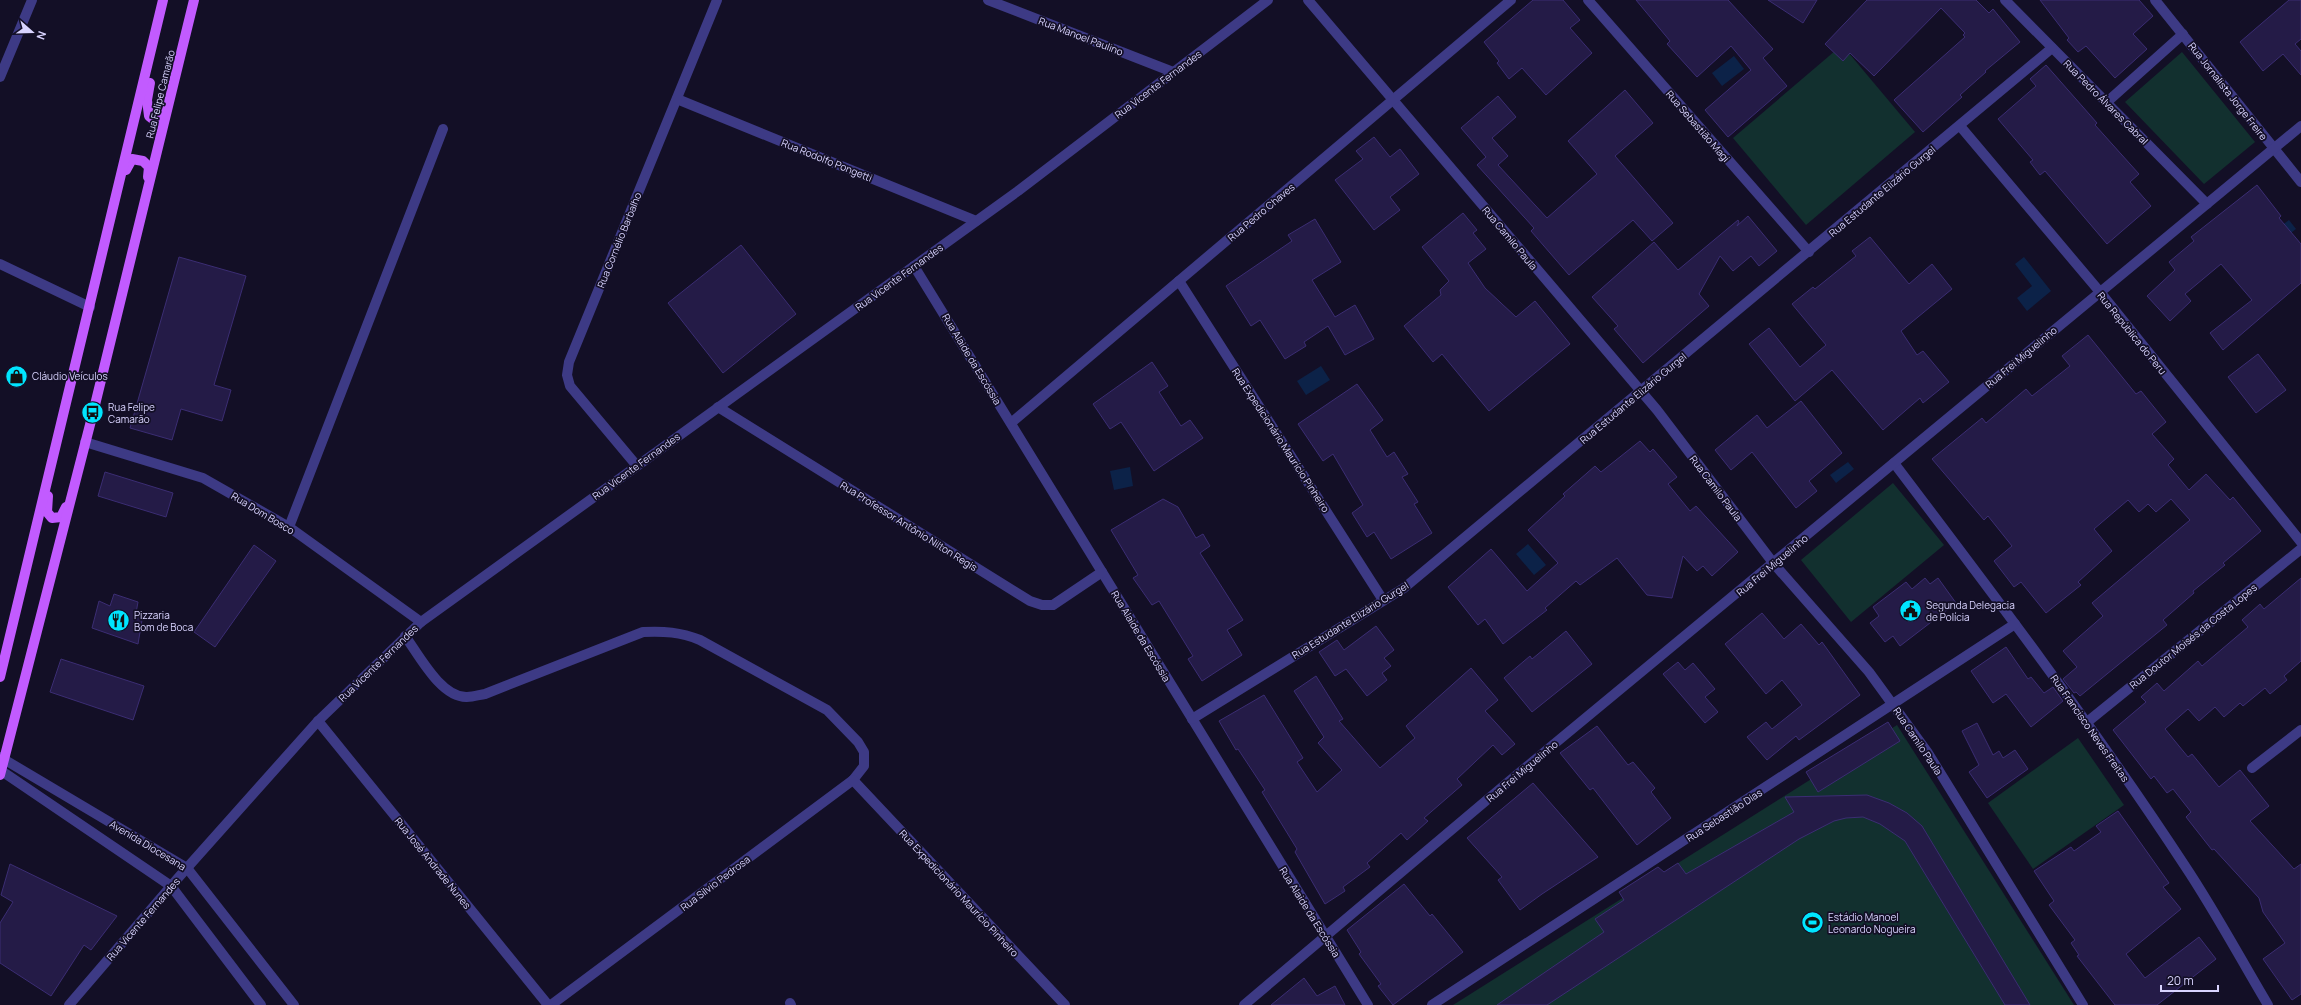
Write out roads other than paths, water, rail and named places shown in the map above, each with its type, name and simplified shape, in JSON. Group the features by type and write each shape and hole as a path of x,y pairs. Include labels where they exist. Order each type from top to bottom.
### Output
{"main road":[{"name":"Rua Felipe Camarão","path":"0,677 163,0"},
{"name":"Rua Felipe Camarão","path":"0,772 86,442 194,0"},
{"path":"160,12 148,100 150,118 159,121 162,119 172,92"},
{"path":"118,192 132,159 138,159 146,163 149,172 138,232"},
{"path":"58,433 47,504 48,512 52,518 61,517 74,484"}],"street":[{"path":"0,77 32,0"},
{"name":"Rua Cornélio Barbalho","path":"637,466 570,386 567,375 568,362 717,0"},
{"name":"Rua Manoel Paulino","path":"988,0 1174,72"},
{"name":"Rua Vicente Fernandes","path":"69,1005 171,886 318,721 421,622 976,221 1268,0"},
{"name":"Rua Camilo Paula","path":"1308,0 1641,391 1774,564 1869,672 1928,752 2083,1005"},
{"name":"Rua Pedro Chaves","path":"1011,423 1511,0"},
{"name":"Rua Sebastião Magi","path":"1588,0 1809,252"},
{"name":"Rua Pedro Álvares Cabral","path":"2005,0 2207,204"},
{"name":"Rua Jornalista Jorge Freire","path":"2156,0 2301,182"},
{"path":"2107,102 2183,34"},
{"name":"Rua Estudante Elizário Gurgel","path":"1192,719 1404,588 2052,48"},
{"name":"Rua Rodolfo Pongetti","path":"677,99 976,221"},
{"name":"Rua República do Peru","path":"1960,126 2100,292 2301,542"},
{"name":"Rua Frei Miguelinho","path":"1244,1005 1507,783 1774,564 2301,126"},
{"path":"289,527 443,129"},
{"path":"0,264 90,307"},
{"name":"Rua Alaide da Escóssia","path":"914,266 1368,1005"},
{"name":"Rua Expedicionário Maurício Pinheiro","path":"1179,281 1383,600"},
{"name":"Rua Professor Antônio Nilton Regis","path":"718,407 1030,601 1042,605 1052,605 1102,572"},
{"name":"Rua Dom Bosco","path":"86,442 203,478 289,527 421,622"},
{"name":"Rua Francisco Neves Freitas","path":"1894,463 2016,624 2184,865 2217,916 2268,1005"},
{"name":"Rua Doutor Moisés da Costa Lopes","path":"2086,723 2301,549"},
{"name":"Rua Sebastião Dias","path":"1432,1005 2016,624"},
{"name":"Rua Silvio Pedrosa","path":"405,636 441,686 455,695 466,697 485,694 643,632 665,631 681,633 700,640 827,710 858,742 864,752 864,766 853,780 552,1005"},
{"name":"Rua José Andrade Nunes","path":"318,721 548,1005"},
{"path":"2252,768 2301,730"},
{"name":"Avenida Diocesana","path":"3,758 187,868 294,1005"},
{"name":"Avenida Diocesana","path":"0,772 171,886 261,1005"},
{"name":"Rua Expedicionário Maurício Pinheiro","path":"853,780 1065,1005"}],"water":[{"path":"1734,56 1744,69 1722,86 1712,73"},
{"path":"2289,220 2296,229 2273,247 2265,238"},
{"path":"2024,257 2051,291 2027,311 2017,298 2032,286 2015,264"},
{"path":"1321,366 1330,380 1306,395 1297,381"},
{"path":"1848,462 1854,469 1836,483 1830,475"},
{"path":"1130,467 1133,486 1114,490 1110,471"},
{"path":"1528,544 1546,565 1534,575 1516,554"}],"place":[{"name":"Cláudio Veículos","path":"17,376"},
{"name":"Rua Felipe Camarão","path":"93,413"},
{"name":"Segunda Delegacia de Polícia","path":"1910,611"},
{"name":"Pizzaria Bom de Boca","path":"118,621"},
{"name":"Estádio Manoel Leonardo Nogueira","path":"1813,923"}]}
